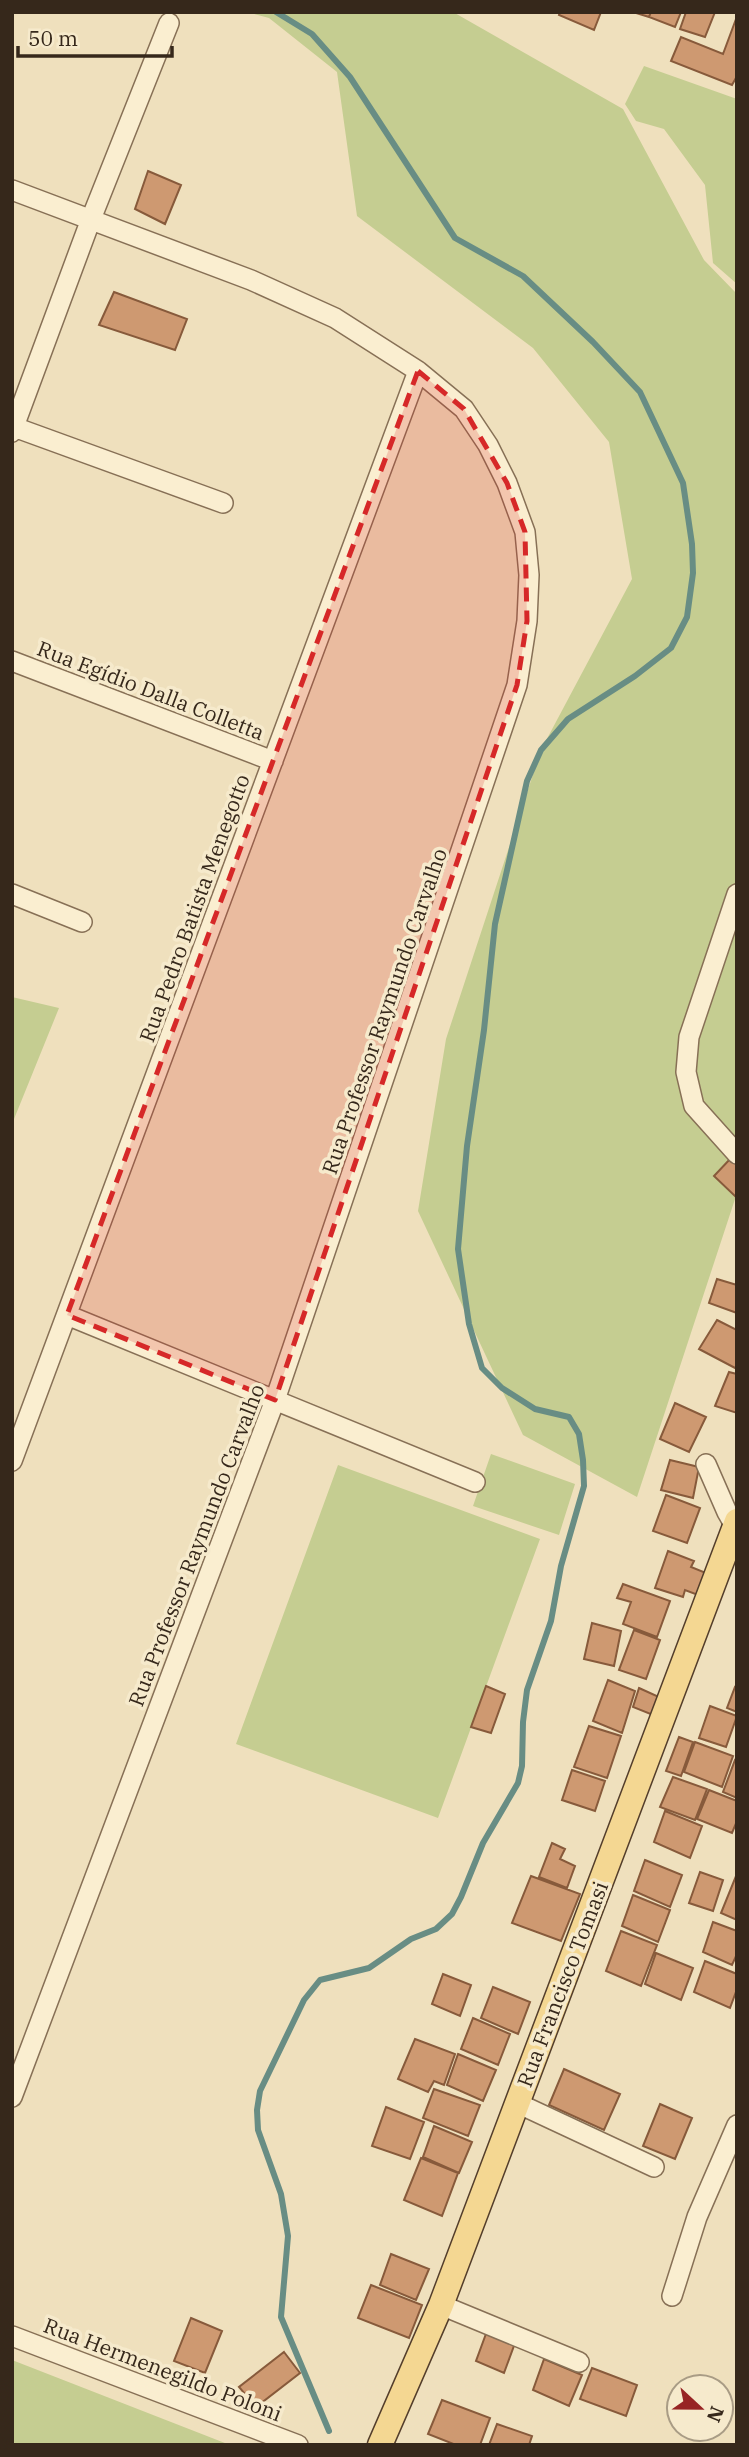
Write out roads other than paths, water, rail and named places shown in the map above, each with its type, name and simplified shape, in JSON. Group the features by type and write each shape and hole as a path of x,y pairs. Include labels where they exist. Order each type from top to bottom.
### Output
{"main road":[{"name":"Rua Francisco Tomasi","path":"380,2445 441,2305 730,1559 736,1523"}],"street":[{"path":"169,23 91,219 13,430 223,503"},
{"name":"Rua Professor Raymundo Carvalho","path":"12,190 251,280 335,318 418,371 464,409 488,445 507,482 525,532 528,575 527,621 517,685 275,1400 12,2098"},
{"name":"Rua Pedro Batista Menegotto","path":"12,1461 418,371"},
{"name":"Rua Egídio Dalla Colletta","path":"12,661 273,761"},
{"path":"12,894 82,922"},
{"path":"737,894 689,1037 686,1072 694,1105 737,1154"},
{"path":"67,1315 475,1482"},
{"path":"706,1464 724,1506 736,1523"},
{"path":"517,2104 654,2167"},
{"path":"671,2296 697,2217 737,2125"},
{"path":"441,2305 579,2362"},
{"name":"Rua Hermenegildo Poloni","path":"12,2336 298,2445"}],"waterway":[{"path":"276,12 312,34 350,77 455,238 523,276 593,342 640,392 683,483 692,544 693,573 687,617 671,648 635,676 568,719 541,750 527,781 495,924 484,1030 467,1146 458,1249 469,1324 482,1368 502,1388 535,1409 569,1417 579,1434 584,1486 561,1566 551,1621 527,1690 522,1766 518,1783 483,1843 452,1914 436,1929 411,1939 369,1968 320,1980 304,2000 260,2091 258,2130 281,2194 288,2236 281,2317 329,2431"}]}
